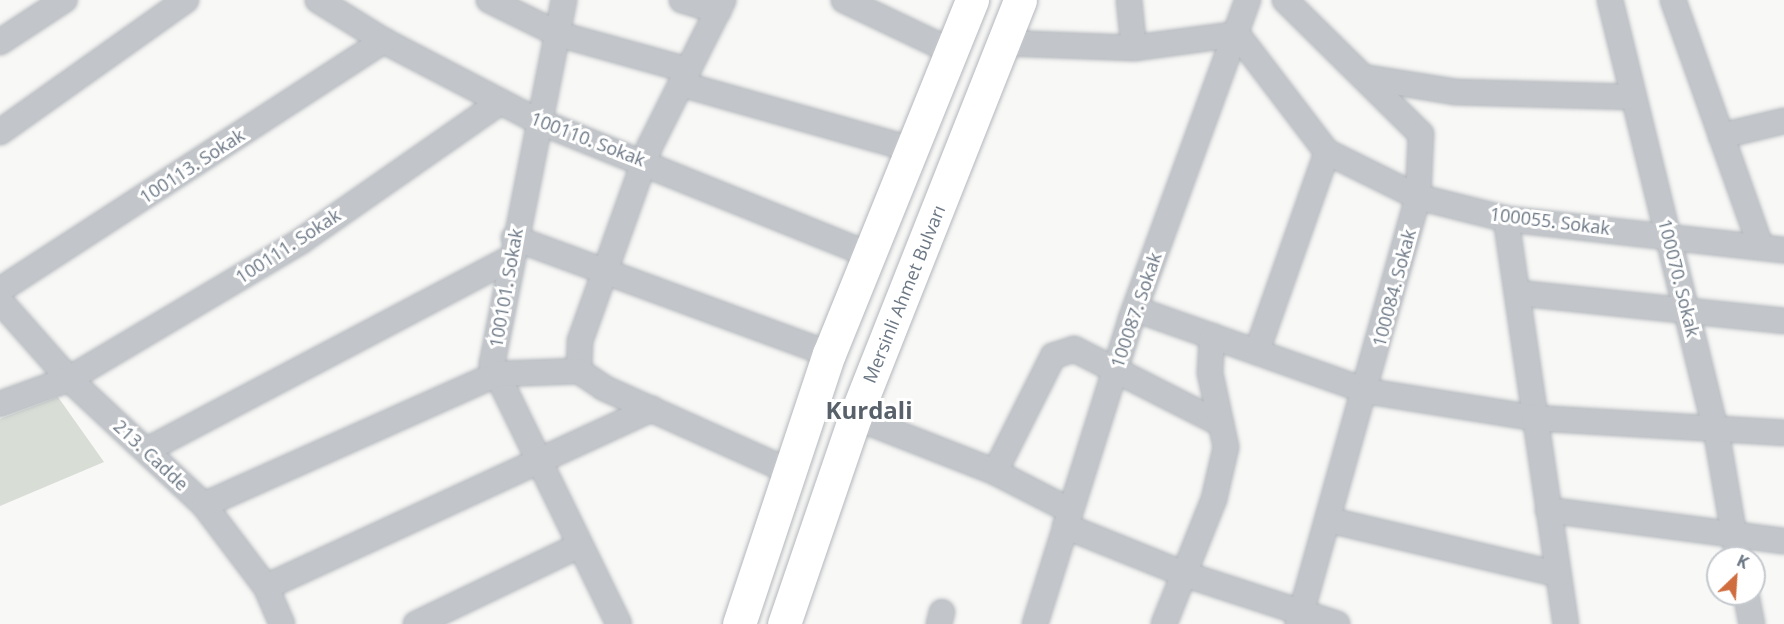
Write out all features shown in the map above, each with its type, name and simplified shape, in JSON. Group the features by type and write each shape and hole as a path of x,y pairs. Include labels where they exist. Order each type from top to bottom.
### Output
{"main road":[{"path":"739,624 828,354 972,0"},
{"name":"Mersinli Ahmet Bulvarı","path":"784,624 855,417 1020,0"}],"street":[{"path":"0,42 64,0"},
{"path":"0,132 186,0"},
{"name":"100110. Sokak","path":"318,0 384,41 538,121 645,161 869,255"},
{"path":"489,0 558,34 910,149"},
{"name":"100101. Sokak","path":"564,0 512,248 492,364 578,546 619,624"},
{"path":"579,371 580,341 645,161 720,6 682,0"},
{"path":"843,0 951,51"},
{"path":"1129,0 1134,48"},
{"name":"100087. Sokak","path":"1035,624 1135,309 1248,0"},
{"name":"100084. Sokak","path":"1285,0 1369,78 1421,134 1418,197 1366,391 1301,618"},
{"name":"100070. Sokak","path":"1611,0 1716,430 1736,546"},
{"path":"1673,0 1760,244"},
{"path":"1003,43 1134,48 1237,34"},
{"name":"100055. Sokak","path":"1237,34 1327,152 1418,197 1506,219 1760,244 1784,250"},
{"name":"100113. Sokak","path":"0,290 384,41"},
{"path":"1369,78 1455,92 1633,97"},
{"name":"100111. Sokak","path":"0,404 69,380 301,241 500,102"},
{"path":"1721,136 1784,122"},
{"path":"1257,351 1327,152"},
{"path":"1506,219 1566,624"},
{"path":"147,450 512,248 604,275 828,354"},
{"path":"1518,292 1687,308 1784,321"},
{"name":"213. Cadde","path":"0,302 69,380 204,505 266,586 282,624"},
{"path":"1135,309 1366,391 1534,418 1784,433"},
{"path":"1164,624 1214,499 1226,447 1210,373 1212,336"},
{"path":"995,472 1053,356 1074,349 1221,424"},
{"path":"204,505 497,374 579,371 652,410 789,471"},
{"path":"266,586 652,410"},
{"path":"855,417 995,472 1067,518 1184,574 1301,618 1337,624"},
{"path":"1548,510 1731,546"},
{"path":"1329,520 1558,574"},
{"path":"1746,546 1784,542"},
{"path":"416,624 578,546"},
{"path":"1748,606 1752,624"}],"shaded area":[{"path":"58,397 104,462 0,506 0,419"}],"district":[{"name":"Kurdali","path":"869,410"}]}
